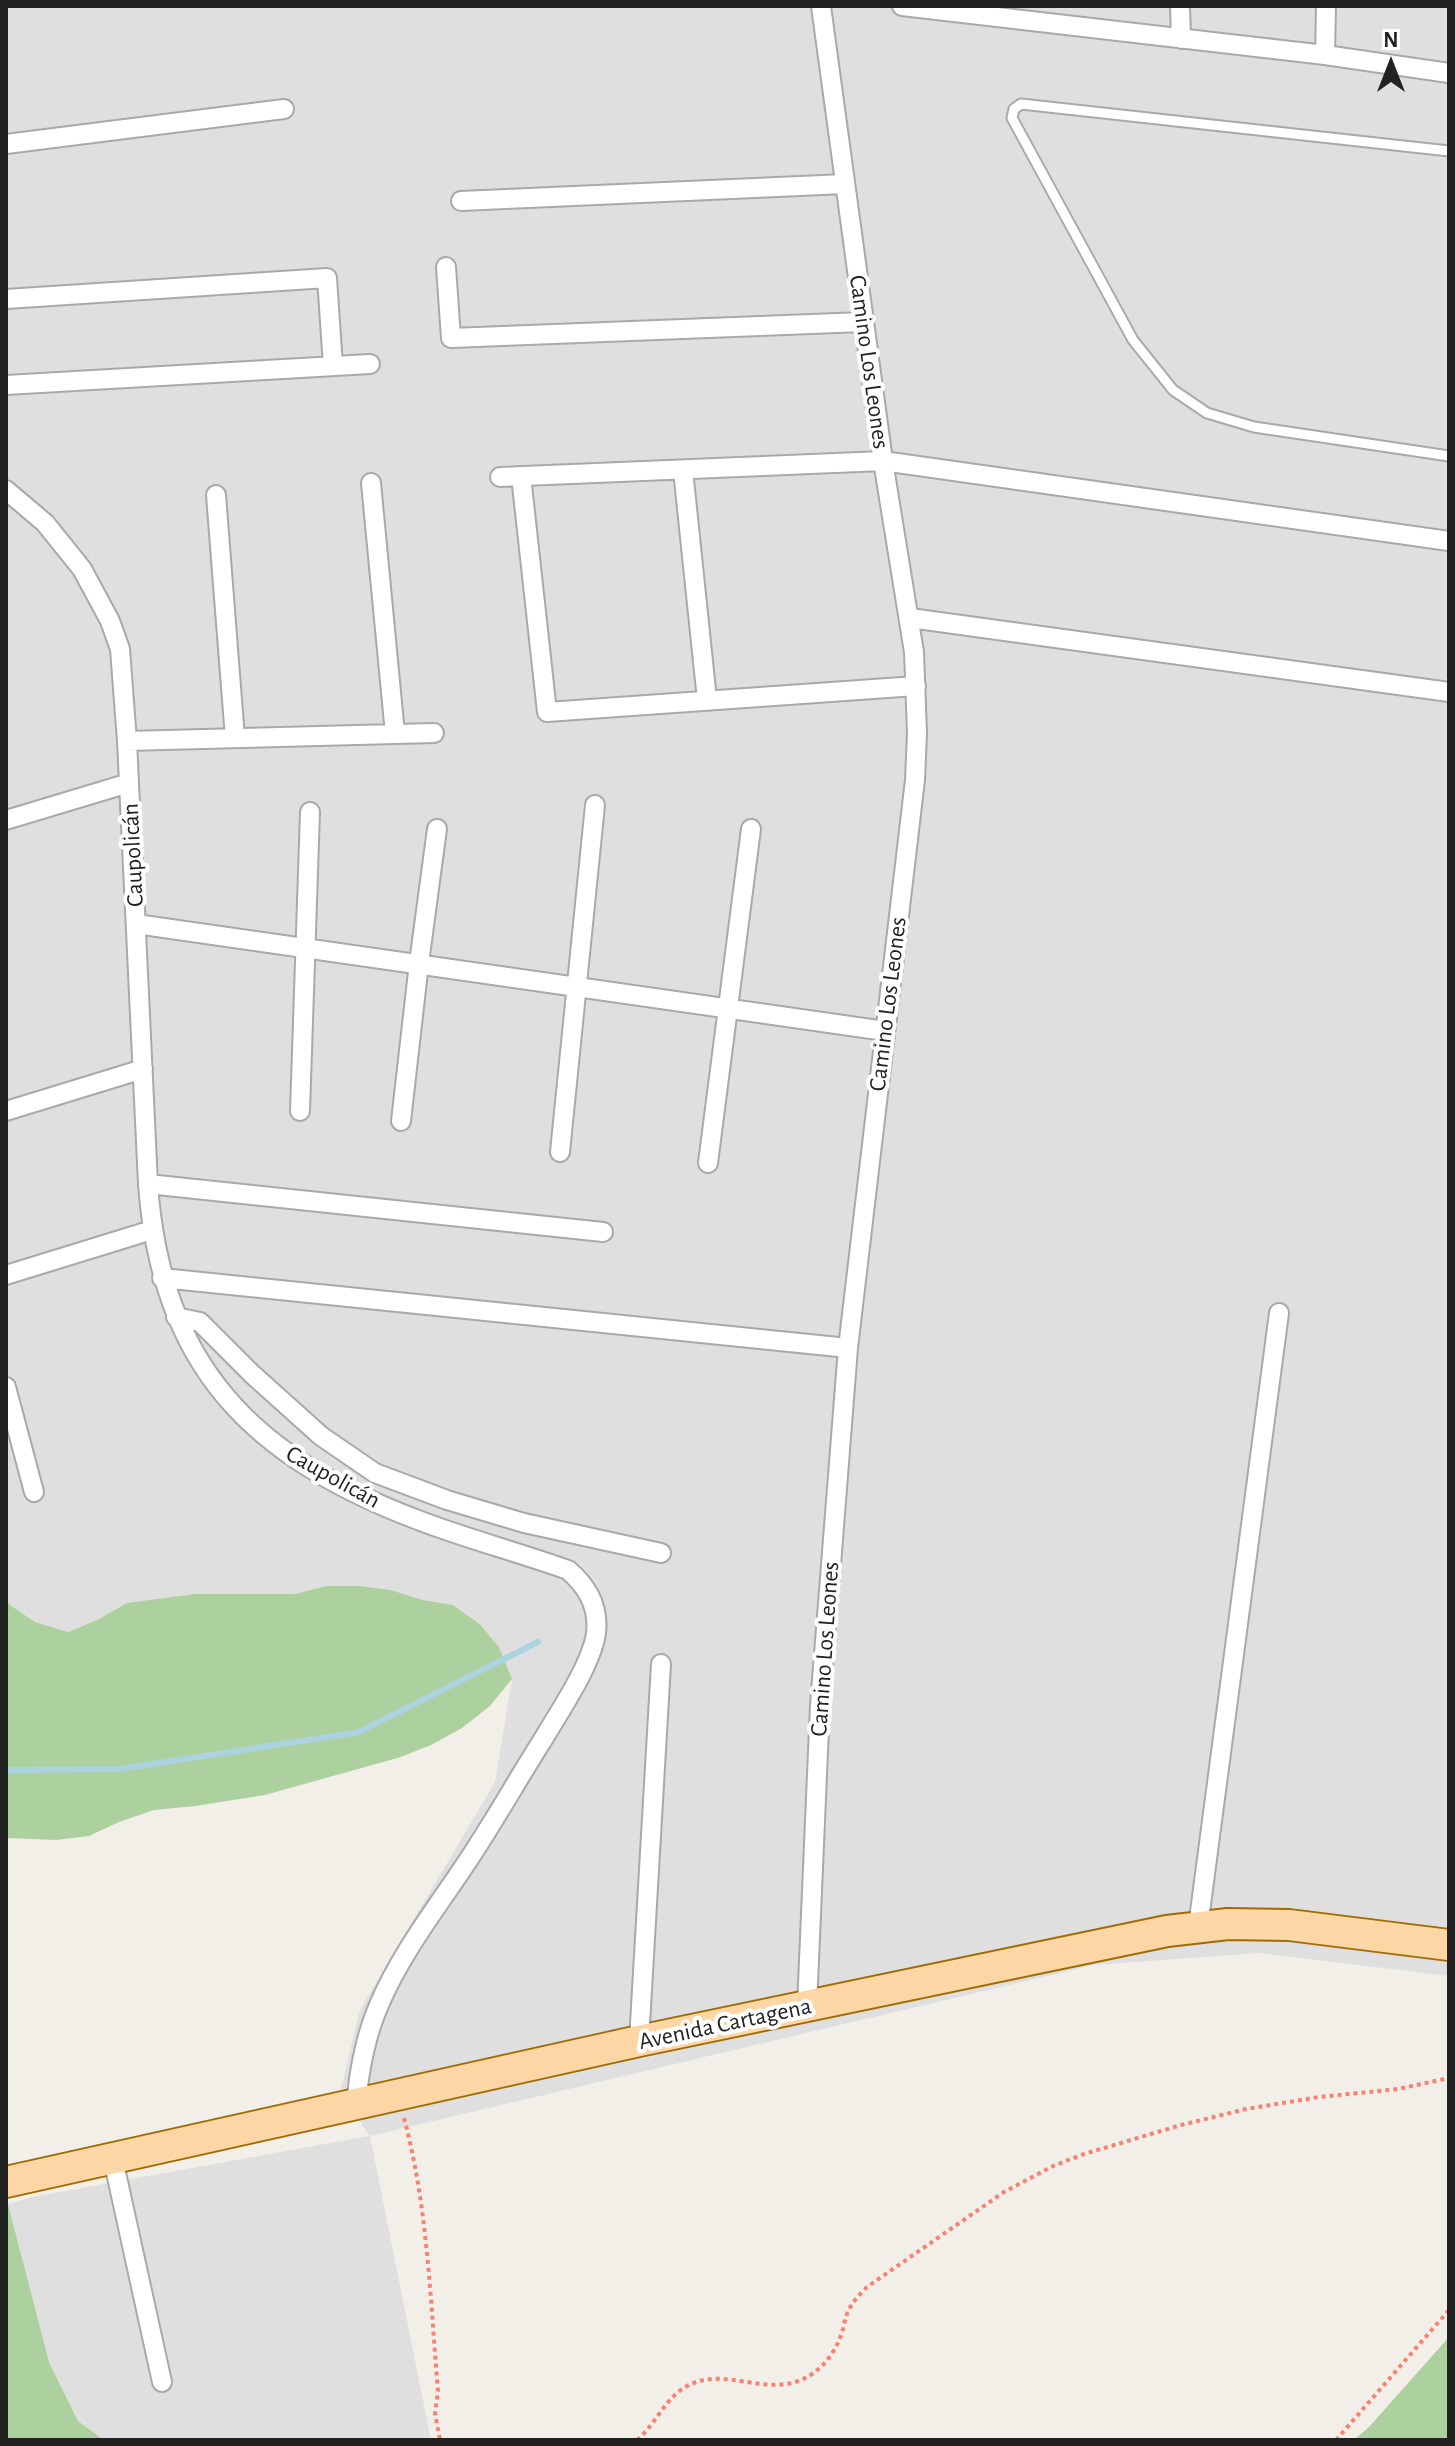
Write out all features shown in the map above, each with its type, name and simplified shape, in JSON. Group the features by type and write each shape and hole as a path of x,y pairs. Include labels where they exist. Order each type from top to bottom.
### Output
{"main road":[{"name":"Avenida Cartagena","path":"6,2182 639,2041 1152,1934 1228,1924 1289,1925 1449,1945"}],"street":[{"name":"Camino Los Leones","path":"807,2007 820,1705 848,1348 915,780 916,686 910,618 883,461 821,6"},
{"path":"902,6 1325,55 1449,73"},
{"path":"1180,6 1181,39"},
{"path":"1325,55 1326,6"},
{"path":"6,144 284,109"},
{"path":"461,201 845,184"},
{"path":"446,267 451,338 863,322"},
{"path":"6,299 327,278 333,366"},
{"path":"6,385 370,364"},
{"path":"500,477 883,461 1449,541"},
{"path":"683,470 707,700"},
{"path":"521,476 547,712 916,686"},
{"path":"371,483 395,734"},
{"name":"Caupolicán","path":"6,490 23,502 55,534 82,569 97,594 120,649 152,1230 162,1278 189,1343 220,1390 259,1431 302,1465 417,1520 568,1570 585,1586 595,1609 593,1647 561,1708 387,1986 363,2052 356,2105"},
{"path":"216,495 235,738"},
{"path":"910,618 1449,692"},
{"path":"127,741 434,733"},
{"path":"6,820 129,783"},
{"path":"560,1152 595,805"},
{"path":"300,1111 310,812"},
{"path":"401,1121 437,829"},
{"path":"708,1163 751,829"},
{"path":"136,924 885,1031"},
{"path":"6,1111 143,1069"},
{"path":"148,1184 603,1232"},
{"path":"6,1275 152,1230"},
{"path":"162,1278 848,1348"},
{"path":"1198,1927 1279,1313"},
{"path":"176,1317 200,1322 321,1436 375,1473 447,1500 524,1523 661,1553"},
{"path":"6,1387 34,1492"},
{"path":"639,2041 661,1664"},
{"path":"113,2159 162,2382"}],"lane":[{"path":"1449,151 1021,104 1014,109 1012,118 1133,340 1173,390 1207,413 1254,427 1449,456"}],"path":[{"path":"637,2440 660,2416 671,2398 700,2380 722,2379 782,2386 809,2376 830,2356 851,2305 867,2287 985,2204 1053,2166 1116,2143 1224,2114 1307,2099 1398,2089 1449,2078"},
{"path":"398,2096 426,2229 438,2391 435,2414 440,2440"},
{"path":"1336,2440 1449,2310"}],"shaded area":[{"path":"6,6 1449,6 1449,1976 1259,1953 1094,1965 370,2136 431,2440 104,2440 78,2421 49,2362 8,2204 32,2197 369,2136 341,2088 360,2010 495,1782 512,1679 499,1647 480,1623 453,1605 391,1590 326,1586 295,1594 195,1594 97,1620 68,1632 35,1622 6,1599"}],"green space":[{"path":"326,1586 391,1590 453,1605 480,1624 499,1647 512,1679 490,1706 462,1728 401,1757 265,1795 154,1810 89,1836 56,1840 6,1838 6,1599 35,1622 68,1632 127,1603 195,1594 295,1594"},
{"path":"6,2204 49,2362 78,2421 104,2440 6,2440"},
{"path":"1449,2337 1449,2440 1354,2440 1369,2427"}],"waterway":[{"path":"6,1770 120,1769 359,1732 538,1642"}]}
